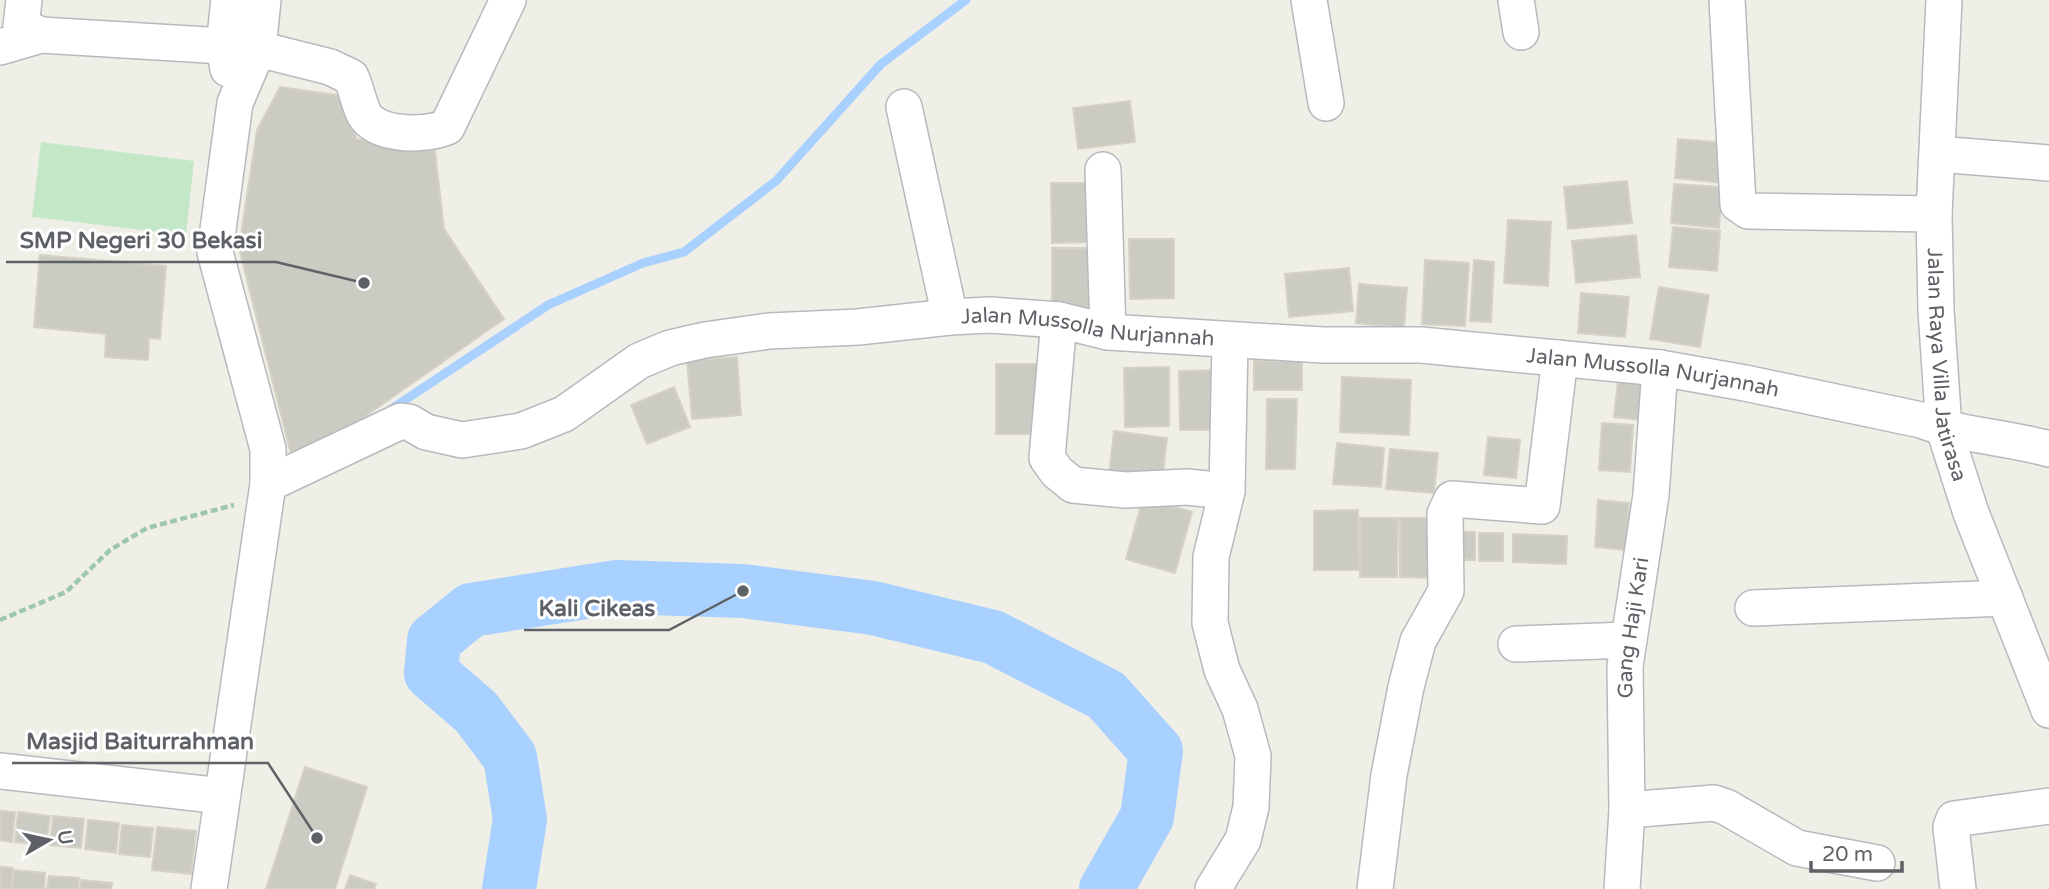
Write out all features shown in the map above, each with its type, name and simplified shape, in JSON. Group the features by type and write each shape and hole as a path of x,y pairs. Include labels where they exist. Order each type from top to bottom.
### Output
{"street":[{"path":"229,0 241,47"},
{"path":"209,889 268,484 268,449 215,252 241,47 263,0"},
{"path":"17,26 241,47 330,66 351,77 364,114 374,126 419,134 447,127 508,0"},
{"path":"1308,0 1326,103"},
{"path":"1727,0 1738,204 1748,211 1934,214"},
{"name":"Jalan Raya Villa Jatirasa","path":"1944,0 1934,214 1936,310 1944,429 1959,482 2049,710"},
{"path":"904,107 950,317"},
{"path":"1938,154 2049,163"},
{"path":"1103,170 1108,332"},
{"name":"Jalan Mussolla Nurjannah","path":"268,484 401,421 409,422 433,435 462,440 521,431 564,414 639,361 670,348 769,331 858,327 990,315 1059,320 1108,332 1323,345 1421,345 1660,368 1745,383 1921,420 1944,429 2049,449"},
{"path":"1059,320 1047,458 1056,472 1073,485 1125,490 1186,487 1227,491"},
{"path":"1213,889 1243,840 1252,794 1253,756 1240,709 1222,670 1210,623 1211,557 1227,491 1230,340"},
{"path":"1375,889 1389,775 1406,687 1418,641 1447,591 1445,514 1452,499 1542,506 1560,358"},
{"name":"Gang Haji Kari","path":"1622,889 1627,810 1625,666 1651,495 1660,368"},
{"path":"1753,608 2005,598"},
{"path":"1516,644 1629,640"},
{"path":"0,771 222,796"},
{"path":"1627,810 1714,803 1726,807 1797,848 1877,863"},
{"path":"1958,889 1951,827 1954,819 2049,806"}],"path":[{"path":"0,620 65,592 110,550 147,528 242,502 268,484"}],"green space":[{"path":"41,142 194,161 186,235 32,217"}],"building":[{"path":"280,87 350,97 356,139 435,151 444,229 504,319 294,466 239,248 257,130"},
{"path":"1130,101 1135,142 1078,149 1073,108"},
{"path":"1678,139 1726,143 1722,183 1675,178"},
{"path":"1627,181 1632,223 1568,229 1564,187"},
{"path":"1051,183 1095,183 1096,242 1052,243"},
{"path":"1674,184 1722,187 1719,228 1671,223"},
{"path":"1508,220 1551,222 1548,286 1504,283"},
{"path":"1673,227 1720,231 1717,271 1669,267"},
{"path":"1636,235 1640,277 1576,283 1572,241"},
{"path":"1129,239 1174,239 1174,298 1130,299"},
{"path":"1052,248 1096,248 1097,307 1052,308"},
{"path":"40,255 166,266 160,339 149,338 148,360 105,357 106,334 34,327"},
{"path":"1425,260 1469,263 1465,326 1422,324"},
{"path":"1474,260 1494,262 1491,322 1470,321"},
{"path":"1349,268 1353,311 1289,317 1285,274"},
{"path":"1359,284 1407,288 1404,328 1356,323"},
{"path":"1659,287 1709,295 1700,347 1650,339"},
{"path":"1581,293 1629,297 1625,337 1578,333"},
{"path":"737,357 741,415 692,419 687,361"},
{"path":"1254,361 1302,361 1302,390 1254,390"},
{"path":"996,364 1045,364 1045,434 996,434"},
{"path":"1169,367 1169,426 1125,427 1124,368"},
{"path":"1223,370 1224,430 1180,430 1179,371"},
{"path":"1619,370 1658,374 1653,421 1614,417"},
{"path":"1342,377 1411,380 1409,435 1340,432"},
{"path":"674,387 690,427 647,444 631,405"},
{"path":"1267,399 1297,399 1295,469 1266,469"},
{"path":"1602,423 1633,425 1630,472 1599,470"},
{"path":"1114,431 1167,438 1162,482 1109,475"},
{"path":"1488,437 1520,440 1516,478 1484,475"},
{"path":"1337,443 1384,448 1381,487 1333,484"},
{"path":"1390,449 1438,453 1434,493 1386,489"},
{"path":"1143,498 1192,512 1175,573 1126,559"},
{"path":"1598,500 1629,503 1626,550 1595,547"},
{"path":"1358,510 1359,570 1314,570 1314,511"},
{"path":"1360,518 1398,518 1397,577 1360,577"},
{"path":"1400,518 1437,518 1437,578 1400,577"},
{"path":"1451,532 1475,532 1475,560 1451,560"},
{"path":"1479,533 1503,533 1503,561 1479,561"},
{"path":"1513,534 1567,536 1566,564 1513,562"},
{"path":"305,767 367,787 335,889 266,889"},
{"path":"0,811 15,812 12,842 0,840"},
{"path":"18,812 50,816 46,845 15,842"},
{"path":"53,816 84,819 81,848 50,845"},
{"path":"88,820 119,823 116,853 85,849"},
{"path":"122,825 153,828 150,857 119,854"},
{"path":"157,827 196,831 191,874 152,870"},
{"path":"0,867 13,868 11,889 0,889"},
{"path":"14,870 45,873 44,889 12,889"},
{"path":"350,875 376,884 374,889 345,889"},
{"path":"49,876 79,878 78,889 47,889"},
{"path":"81,880 112,883 111,889 80,889"}],"waterway":[{"path":"387,412 548,305 643,263 684,252 776,181 881,64 966,0"},
{"path":"509,889 520,819 510,757 476,712 431,673 434,640 471,610 617,587 743,591 873,608 993,637 1106,695 1156,751 1147,817 1106,889"}],"place":[{"name":"SMP Negeri 30 Bekasi","path":"364,283"},
{"name":"Kali Cikeas","path":"743,591"},
{"name":"Masjid Baiturrahman","path":"317,838"}]}
